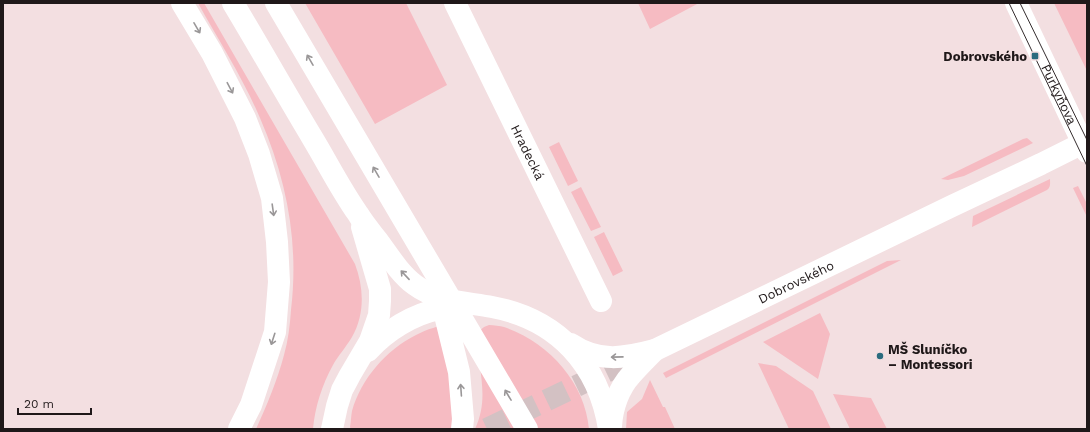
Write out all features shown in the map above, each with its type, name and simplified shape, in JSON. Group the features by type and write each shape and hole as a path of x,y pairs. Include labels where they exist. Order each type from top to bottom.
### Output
{"main road":[{"path":"182,3 212,53 245,118 259,154 272,198 277,242 279,282 275,332 251,405 239,429"},
{"path":"233,3 358,215 405,276 415,285 428,293 460,303 522,314 558,335 576,353 588,368 603,398 610,429"},
{"path":"276,3 527,429"},
{"name":"Hradecká","path":"455,3 601,301"},
{"name":"Purkyňova","path":"1016,3 1086,145"},
{"name":"Dobrovského","path":"558,335 578,349 594,355 606,357 622,357 655,350 973,196 1086,145"},
{"path":"395,206 443,307 459,372 462,429"},
{"path":"332,429 342,390 370,341 379,314 380,289 358,215"},
{"path":"358,362 374,344 390,331 413,318 439,309 464,305 478,305"},
{"name":"Dobrovského","path":"610,429 612,414 622,388 630,375 655,350"}],"shaded area":[{"path":"198,3 204,3 355,264 358,273 362,301 359,319 352,337 335,362 326,380 317,404 313,429 256,429 278,374 289,333 293,285 293,260 289,212 277,165 260,118 238,74"},
{"path":"305,3 406,3 447,85 375,124"},
{"path":"638,3 699,3 650,29"},
{"path":"1054,3 1087,3 1087,71"},
{"path":"1027,138 1033,143 964,176 948,180 941,179 1023,139"},
{"path":"559,142 578,181 568,186 549,147"},
{"path":"1050,179 1050,186 1047,190 972,227 973,216"},
{"path":"1078,186 1087,204 1087,217 1073,188"},
{"path":"581,187 601,227 591,231 571,192"},
{"path":"604,232 623,271 613,276 594,237"},
{"path":"901,260 666,378 663,373 887,261"},
{"path":"820,313 830,334 818,379 763,342"},
{"path":"451,323 458,429 351,429 352,413 356,399 368,377 385,357 405,341 416,335 429,329"},
{"path":"489,325 504,327 520,334 549,353 562,366 580,395 586,412 589,429 475,429 480,417 482,404 482,381 478,332"},
{"path":"758,363 776,366 813,391 831,429 789,429"},
{"path":"650,380 675,429 626,429 627,412 642,399"},
{"path":"833,394 871,398 887,429 850,429"}],"tunnel":[{"path":"487,429 641,355"}],"tram line":[{"path":"1009,3 1087,166"},
{"path":"1020,3 1087,140"}],"place":[{"name":"Dobrovského","path":"1035,56"},
{"name":"MŠ Sluníčko – Montessori","path":"880,356"}]}
